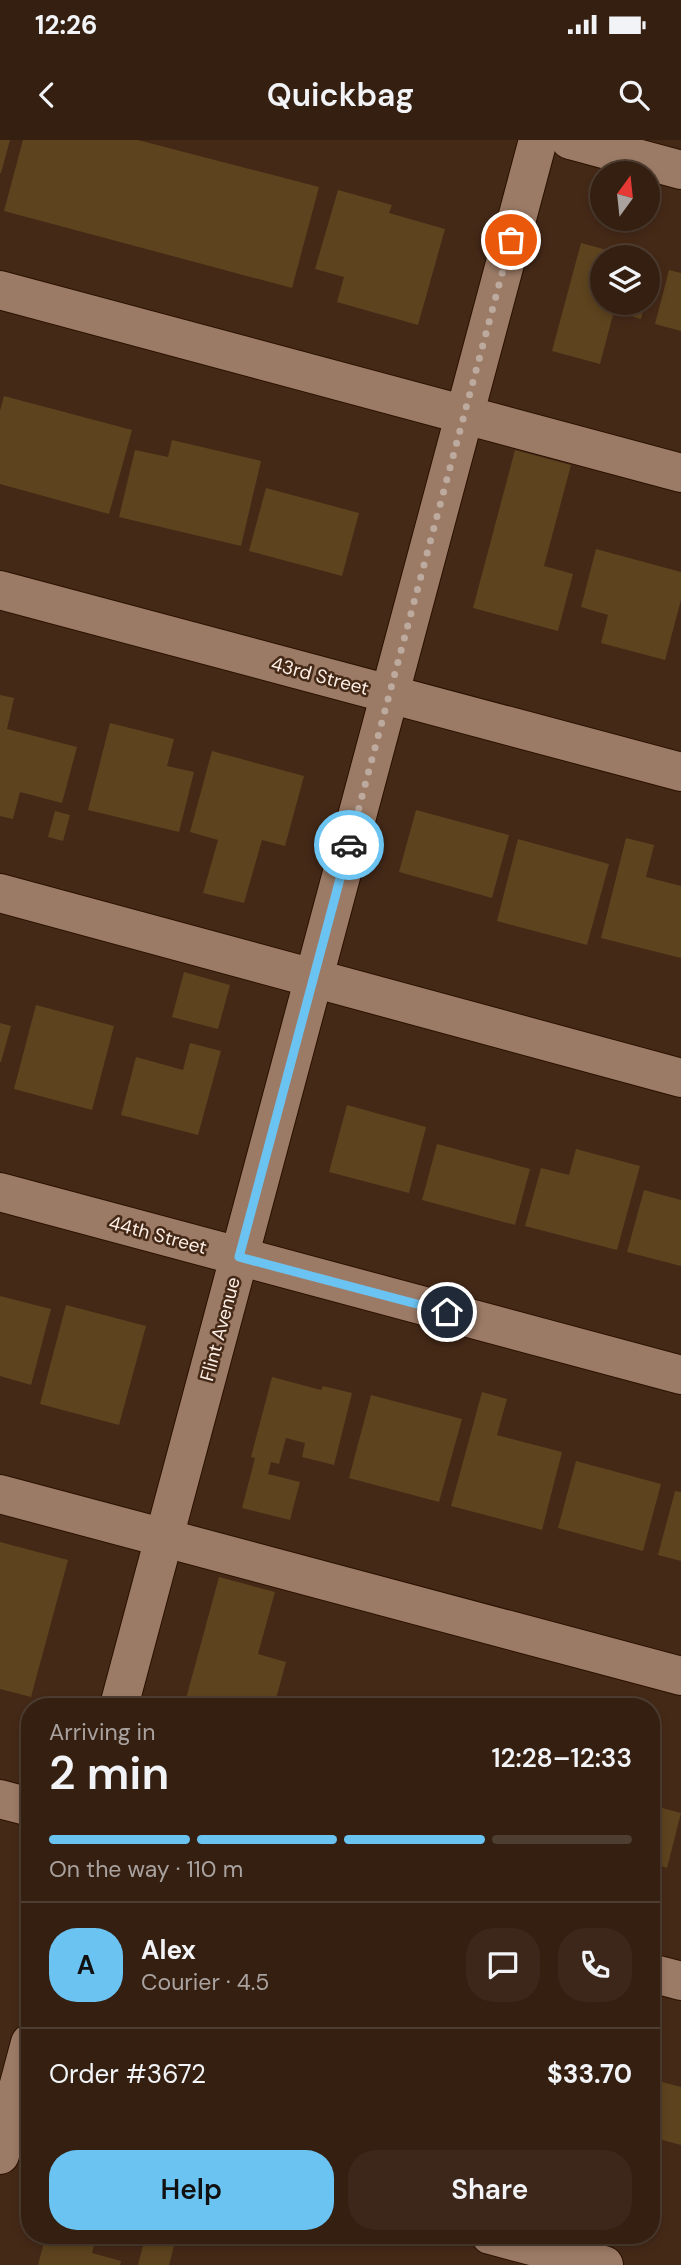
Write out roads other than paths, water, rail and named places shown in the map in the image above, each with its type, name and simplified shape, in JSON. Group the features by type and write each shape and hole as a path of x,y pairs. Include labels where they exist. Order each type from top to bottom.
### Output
{"street":[{"name":"Flint Avenue","path":"121,1698 538,140"},
{"path":"570,140 681,170"},
{"path":"0,290 681,473"},
{"name":"43rd Street","path":"0,590 681,772"},
{"path":"0,893 681,1079"},
{"name":"44th Street","path":"0,1192 681,1375"},
{"path":"0,1493 681,1676"},
{"path":"0,1799 21,1805"},
{"path":"660,1975 681,1981"},
{"path":"0,2155 21,2080"},
{"path":"524,2244 604,2265"}]}
